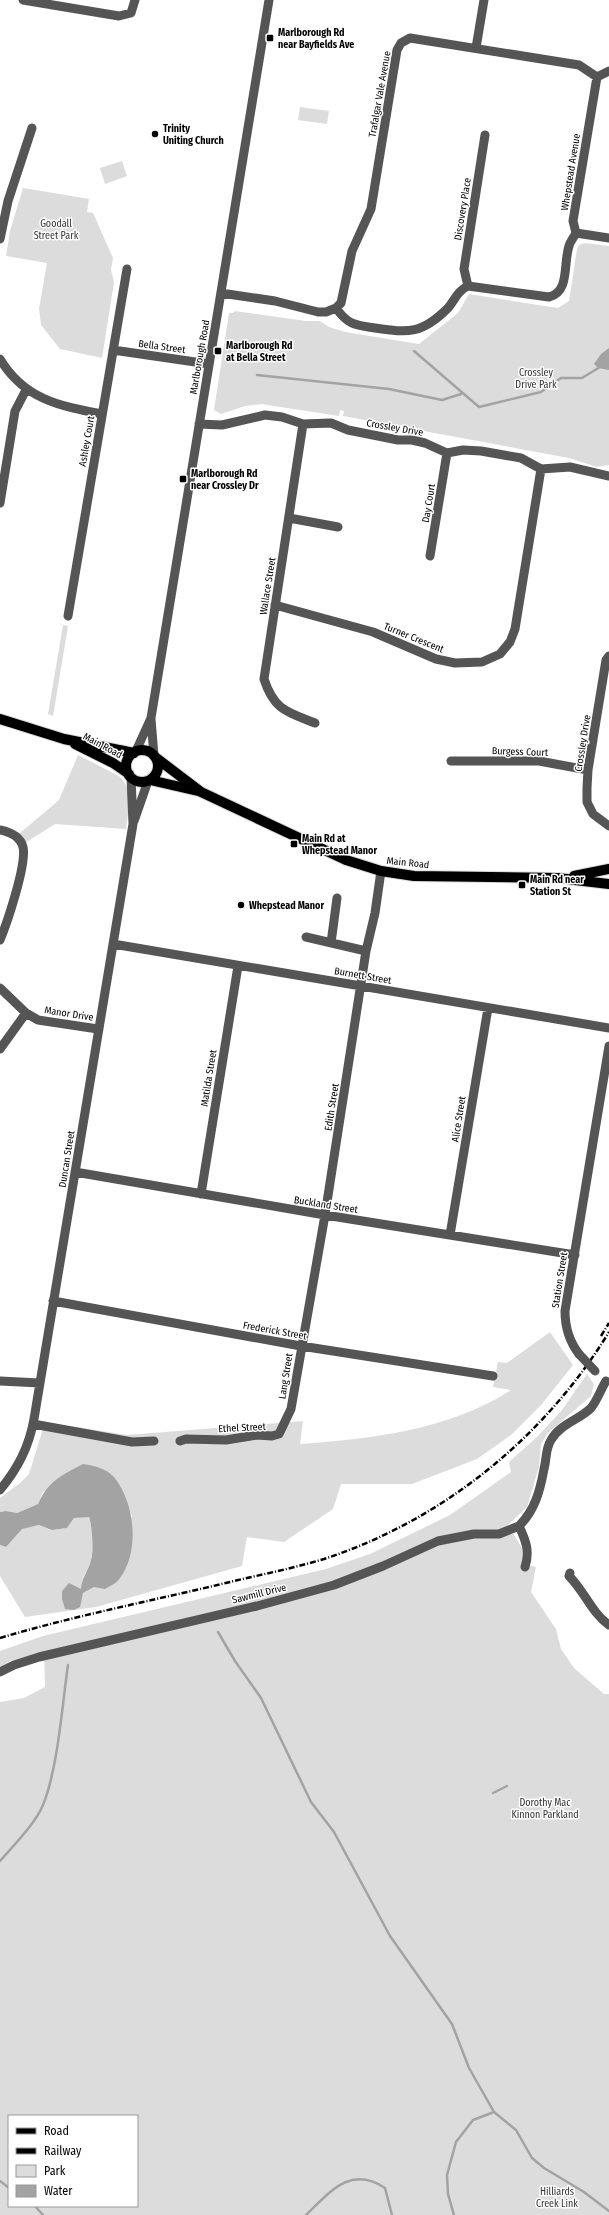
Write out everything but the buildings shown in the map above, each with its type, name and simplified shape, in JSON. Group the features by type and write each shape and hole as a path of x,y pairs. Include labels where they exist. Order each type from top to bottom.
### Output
{"main road":[{"name":"Main Road","path":"0,719 64,739 135,752"},
{"name":"Main Road","path":"64,739 113,763 130,776"},
{"path":"146,751 155,757 158,769 149,781 140,782 130,776 127,763 135,752 146,751"},
{"name":"Main Road","path":"155,757 202,792 339,857 381,871 414,876 558,878 609,884"},
{"name":"Main Road","path":"149,781 202,792"},
{"name":"Main Road","path":"558,878 609,870"}],"street":[{"path":"23,0 119,16 131,13 135,0"},
{"name":"Marlborough Road","path":"155,757 151,718 269,0"},
{"path":"476,48 484,0"},
{"name":"Trafalgar Vale Avenue","path":"336,308 341,303 344,294 352,250 371,209 397,50 401,43 410,38 580,65 597,77"},
{"path":"597,77 609,71"},
{"name":"Whepstead Avenue","path":"468,286 549,297 556,295 562,290 569,245 576,233 573,221 597,77"},
{"path":"0,239 8,201 32,128"},
{"name":"Discovery Place","path":"468,286 464,269 485,135"},
{"path":"576,233 609,238"},
{"name":"Ashley Court","path":"68,616 112,350 127,269"},
{"path":"221,293 275,302 318,312 326,312 336,308 345,320 354,325 410,332 424,327 448,307 459,290 468,286"},
{"name":"Bella Street","path":"112,350 209,364"},
{"path":"0,359 7,371 26,390 71,408 102,414"},
{"path":"0,503 15,411 26,390"},
{"name":"Crossley Drive","path":"199,424 222,425 266,415 282,417 303,424 331,423 348,430 398,440 412,440 425,443 446,453"},
{"name":"Wallace Street","path":"303,424 264,679 269,696 281,710 315,723"},
{"path":"446,453 463,450 481,451 521,458 541,469 570,467 609,476"},
{"name":"Day Court","path":"430,556 446,453"},
{"name":"Turner Crescent","path":"275,605 373,632 436,659 455,663 482,662 500,654 510,642 515,629 541,469"},
{"path":"289,518 338,527"},
{"name":"Crossley Drive","path":"609,656 606,660 588,770 587,802 593,814 609,826"},
{"name":"Marlborough Road","path":"135,752 151,718"},
{"name":"Burgess Court","path":"451,761 539,760 588,770"},
{"name":"Duncan Street","path":"130,776 133,824"},
{"name":"Duncan Street","path":"0,1490 23,1457 33,1424 133,824 149,781"},
{"path":"0,830 10,832 16,836 23,847 11,912 0,940"},
{"name":"Edith Street","path":"301,1346 325,1215 360,986 375,913 381,871"},
{"path":"331,943 337,898"},
{"path":"306,937 366,951"},
{"name":"Burnett Street","path":"112,944 609,1028"},
{"name":"Matilda Street","path":"200,1194 238,966"},
{"name":"Manor Drive","path":"0,988 26,1013 38,1020 98,1029"},
{"name":"Alice Street","path":"450,1234 488,1008"},
{"path":"0,1049 26,1013"},
{"name":"Station Street","path":"519,1526 531,1514 544,1469 545,1452 552,1438 561,1428 591,1408 608,1381 595,1371 571,1344 565,1325 565,1311 609,1046"},
{"name":"Buckland Street","path":"75,1172 325,1215 575,1255"},
{"name":"Frederick Street","path":"53,1301 301,1346 494,1376"},
{"name":"Lang Street","path":"291,1409 301,1346"},
{"path":"0,1381 40,1383"},
{"name":"Ethel Street","path":"180,1441 186,1438 226,1440 257,1435 272,1436 279,1434 291,1409"},
{"path":"33,1424 132,1442 154,1441"},
{"path":"519,1526 527,1543 528,1557 525,1568"},
{"name":"Sawmill Drive","path":"0,1672 14,1665 39,1657 257,1606 334,1585 383,1566 438,1541 454,1537 499,1534 519,1526"},
{"path":"570,1573 569,1576 577,1583 591,1608 609,1625"}],"green space":[{"path":"300,107 329,111 327,124 298,120"},
{"path":"122,161 127,176 105,184 100,168"},
{"name":"Goodall Street Park","path":"23,188 89,199 87,212 93,213 113,258 111,270 114,282 102,358 60,349 41,325 39,309 47,263 6,256 10,231"},
{"name":"Crossley Drive Park","path":"585,243 609,246 609,465 597,467 569,458 343,416 344,411 340,410 339,416 261,404 245,406 221,414 214,410 229,313 233,313 235,311 306,321 320,321 329,327 345,332 419,344 458,313 469,294 558,308 569,301 577,249 579,245"},
{"path":"63,625 68,626 53,716 48,714"},
{"path":"78,755 119,776 124,781 127,787 129,801 126,829 55,824 25,843 19,834 59,800"},
{"path":"550,1332 573,1365 541,1405 511,1435 477,1459 412,1484 341,1484 333,1509 284,1542 247,1537 242,1566 96,1607 25,1617 0,1576 0,1545 6,1547 21,1529 39,1525 52,1530 67,1528 74,1518 89,1516 92,1532 92,1556 83,1578 83,1593 94,1587 132,1516 113,1476 43,1492 38,1504 17,1513 6,1511 0,1512 0,1498 29,1474 45,1422 127,1435 303,1421 300,1444 382,1435 435,1424 461,1415 486,1404 511,1390 493,1387 498,1362 507,1363"},
{"path":"587,1374 594,1384 591,1396 548,1433 541,1444 539,1467 527,1507 508,1525 522,1548 522,1563 536,1567 531,1592 556,1629 561,1649 574,1668 604,1694 609,1694 609,2215 0,2215 0,1702 24,1698 45,1687 44,1652 10,1661 0,1668 0,1651 43,1636 326,1569 370,1554 450,1515 511,1472 509,1462 538,1436 562,1410"}],"water":[{"path":"609,348 609,370 598,368 594,364 601,354"},
{"path":"83,1464 104,1469 114,1477 121,1488 127,1500 130,1513 132,1541 126,1567 119,1580 105,1589 94,1587 83,1593 80,1607 74,1610 65,1609 62,1599 62,1591 69,1583 81,1589 92,1556 92,1538 89,1517 74,1518 67,1528 52,1530 39,1525 22,1529 6,1547 0,1545 0,1512 6,1511 17,1513 38,1504 51,1484 62,1475"}],"waterway":[{"path":"414,351 479,407 541,392 561,378 582,378 600,367"},
{"path":"257,375 389,389 442,400 461,394"},
{"path":"218,1632 235,1661 261,1698 311,1802 334,1832 390,1936 452,2024 469,2068 494,2112"},
{"path":"0,1861 30,1827 43,1805 56,1755 68,1665"},
{"path":"493,1793 507,1786"},
{"path":"454,2215 448,2194 447,2175 456,2142 473,2120 494,2112 516,2130 532,2158 544,2168 584,2192 609,2211"},
{"path":"306,2215 332,2190 341,2184 351,2180 361,2179 373,2182 385,2188 392,2215"},
{"path":"0,2181 8,2187"},
{"path":"36,2207 43,2215"}],"railway":[{"path":"601,1336 609,1323"},
{"path":"0,1638 87,1615 279,1571 324,1559 368,1542 410,1522 449,1498 487,1471 522,1440 554,1407 583,1371 609,1332"}],"place":[{"name":"Marlborough Rd near Bayfields Ave","path":"270,38"},
{"name":"Trinity Uniting Church","path":"155,134"},
{"name":"Marlborough Rd at Bella Street","path":"218,351"},
{"name":"Marlborough Rd near Crossley Dr","path":"183,479"},
{"name":"Main Rd at Whepstead Manor","path":"294,844"},
{"name":"Main Rd near Station St","path":"522,885"},
{"name":"Whepstead Manor","path":"241,905"}],"park label":[{"name":"Dorothy Mac Kinnon Parkland","path":"545,1808"},
{"name":"Hilliards Creek Link","path":"557,2196"}]}
